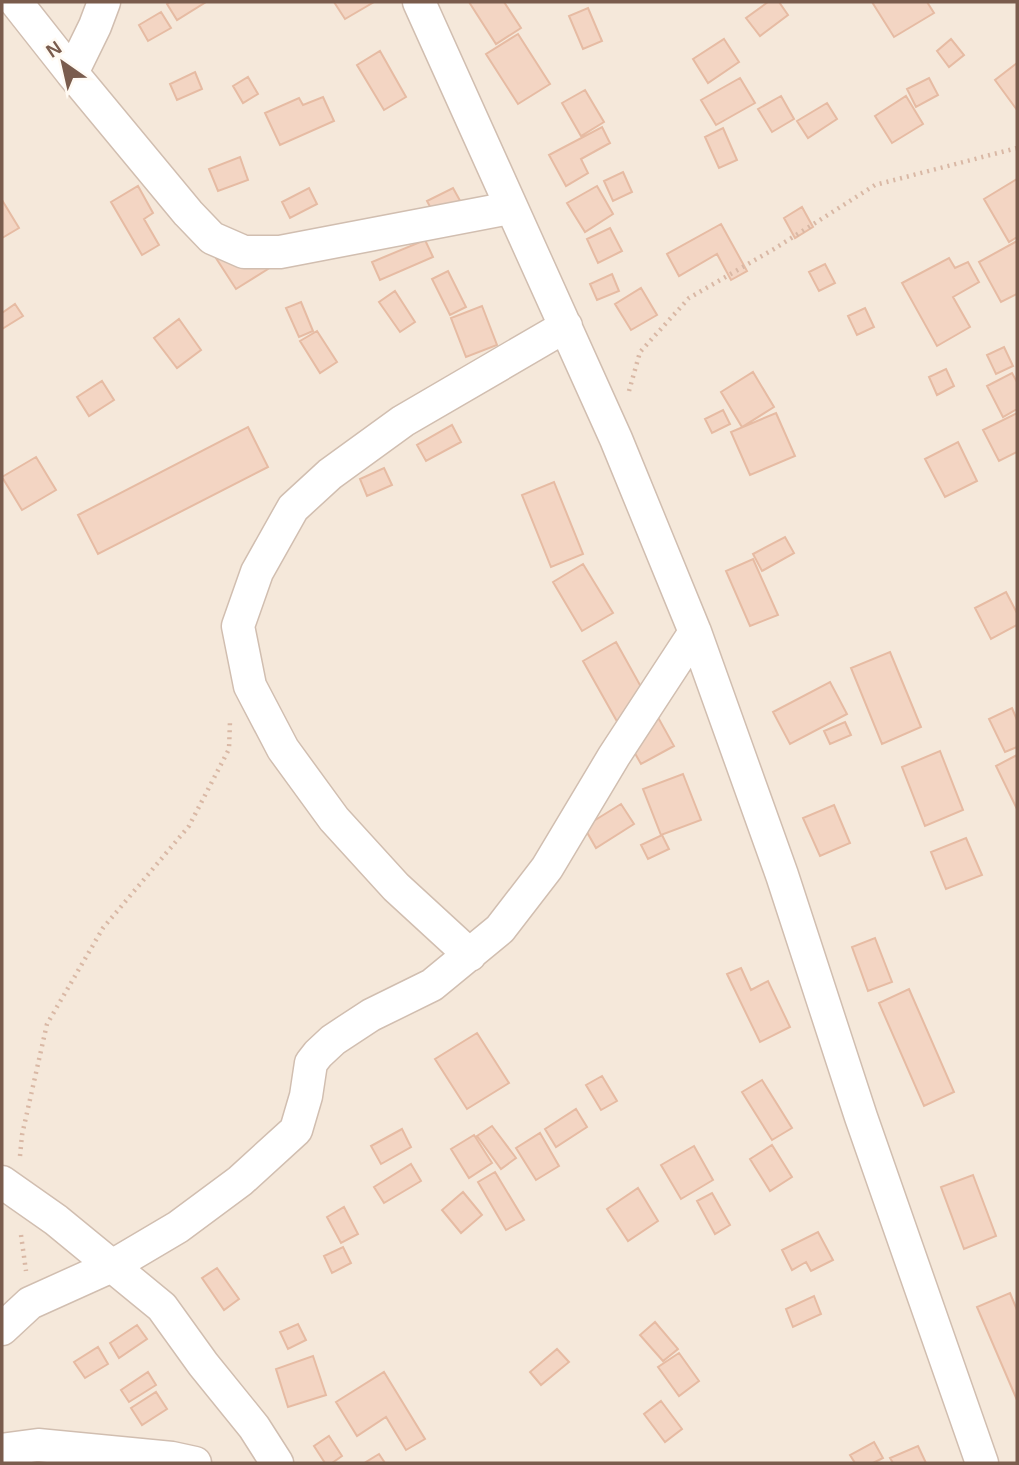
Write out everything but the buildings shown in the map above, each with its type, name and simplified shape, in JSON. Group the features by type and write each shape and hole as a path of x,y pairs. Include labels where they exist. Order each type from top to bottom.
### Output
{"street":[{"path":"16,2 188,213 212,238 244,252 280,252 510,208"},
{"path":"72,73 104,2"},
{"path":"419,2 616,439 695,632 782,876 861,1117 982,1463"},
{"path":"470,955 396,887 334,819 283,748 250,686 238,626 257,572 293,508 330,474 403,421 566,326"},
{"path":"2,1329 30,1303 112,1266 178,1227 230,1189 296,1130 306,1096 311,1063 333,1040 371,1015 432,985 500,929 547,868 614,756 695,632"},
{"path":"9,1188 56,1220 162,1307 203,1364 254,1427 277,1463"},
{"path":"2,1450 38,1445 172,1458 195,1463"}],"path":[{"path":"616,439 640,352 689,298 774,249 875,185 1017,148"},
{"path":"30,1303 9,1188 47,1024 103,928 189,826 229,749 230,709"}],"shaded area":[{"path":"2,2 1017,2 1017,1463 2,1463"}]}
